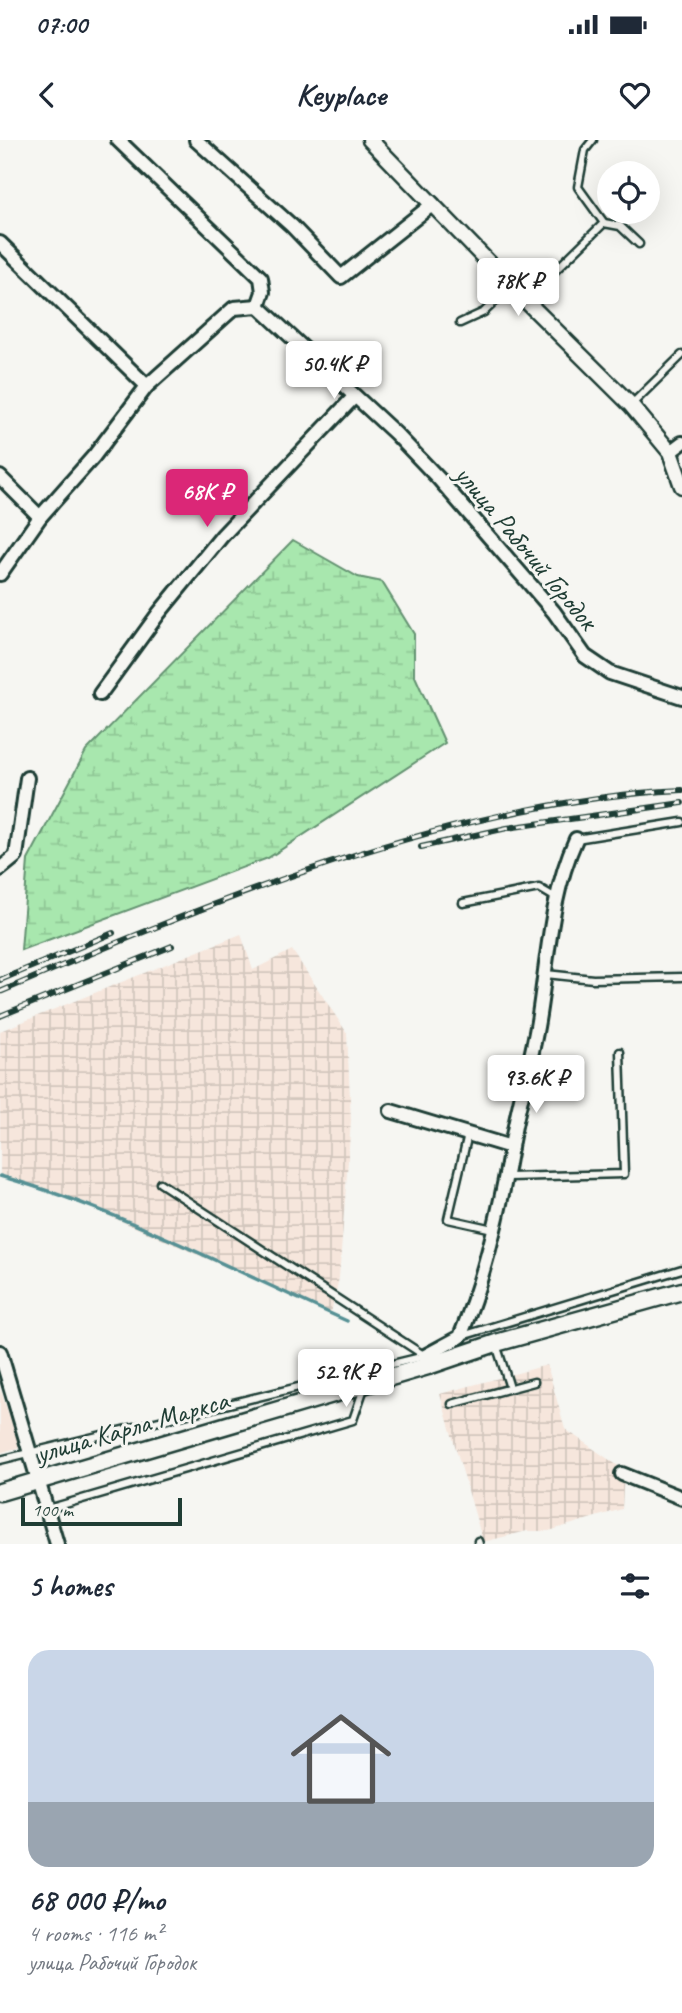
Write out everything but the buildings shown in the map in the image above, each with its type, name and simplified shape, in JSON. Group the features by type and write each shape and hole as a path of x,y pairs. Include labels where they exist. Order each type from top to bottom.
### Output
{"main road":[{"name":"улица Карла Маркса","path":"0,1492 365,1384 426,1361 682,1291"}],"street":[{"path":"0,574 40,517 94,456 147,386 234,308 258,306 263,292 261,278 118,140"},
{"path":"196,140 292,226 341,276 433,204"},
{"path":"370,140 511,286 676,447 682,486"},
{"path":"0,243 147,386"},
{"name":"улица Рабочий Городок","path":"258,306 396,434 439,479 554,612 584,656 610,673 682,696"},
{"path":"100,694 159,613 222,536 354,397"},
{"path":"0,477 40,517"},
{"path":"0,869 16,856 27,778"},
{"path":"426,1361 460,1337 477,1296 508,1177 511,1147 531,1061 546,975 556,898 576,839"},
{"path":"391,1111 511,1147"},
{"path":"0,1352 32,1452 57,1544"},
{"path":"622,1474 682,1498"}],"lane":[{"path":"593,140 585,150 578,187 597,213"},
{"path":"525,300 603,224"},
{"path":"609,224 620,226 639,244"},
{"path":"460,323 484,312 511,286"},
{"path":"631,405 682,355"},
{"path":"576,839 682,822"},
{"path":"463,903 539,888 556,898"},
{"path":"546,975 593,979 682,977"},
{"path":"508,1177 624,1174 620,1052"},
{"path":"468,1134 448,1219 493,1229"},
{"path":"160,1183 426,1361"},
{"path":"460,1337 682,1269"},
{"path":"496,1343 510,1388"},
{"path":"0,1460 426,1361"},
{"path":"452,1404 534,1382"},
{"path":"48,1509 353,1420 365,1384"}],"shaded area":[{"path":"241,934 253,970 292,950 347,1033 351,1121 339,1278 331,1313 93,1209 41,1188 0,1176 0,1031"},
{"path":"547,1365 565,1429 624,1470 622,1509 549,1531 527,1531 483,1542 440,1394"},
{"path":"0,1389 20,1447 0,1453"}],"green space":[{"path":"293,540 358,577 382,582 414,634 414,674 445,743 268,858 21,950 28,860 86,751"}],"waterway":[{"path":"0,1176 132,1223 347,1321"}],"railway":[{"path":"0,992 162,924 247,892 421,835 508,814 596,798 682,790"},
{"path":"421,847 507,828 682,803"},
{"path":"0,980 113,933"},
{"path":"0,1016 172,946"}]}
